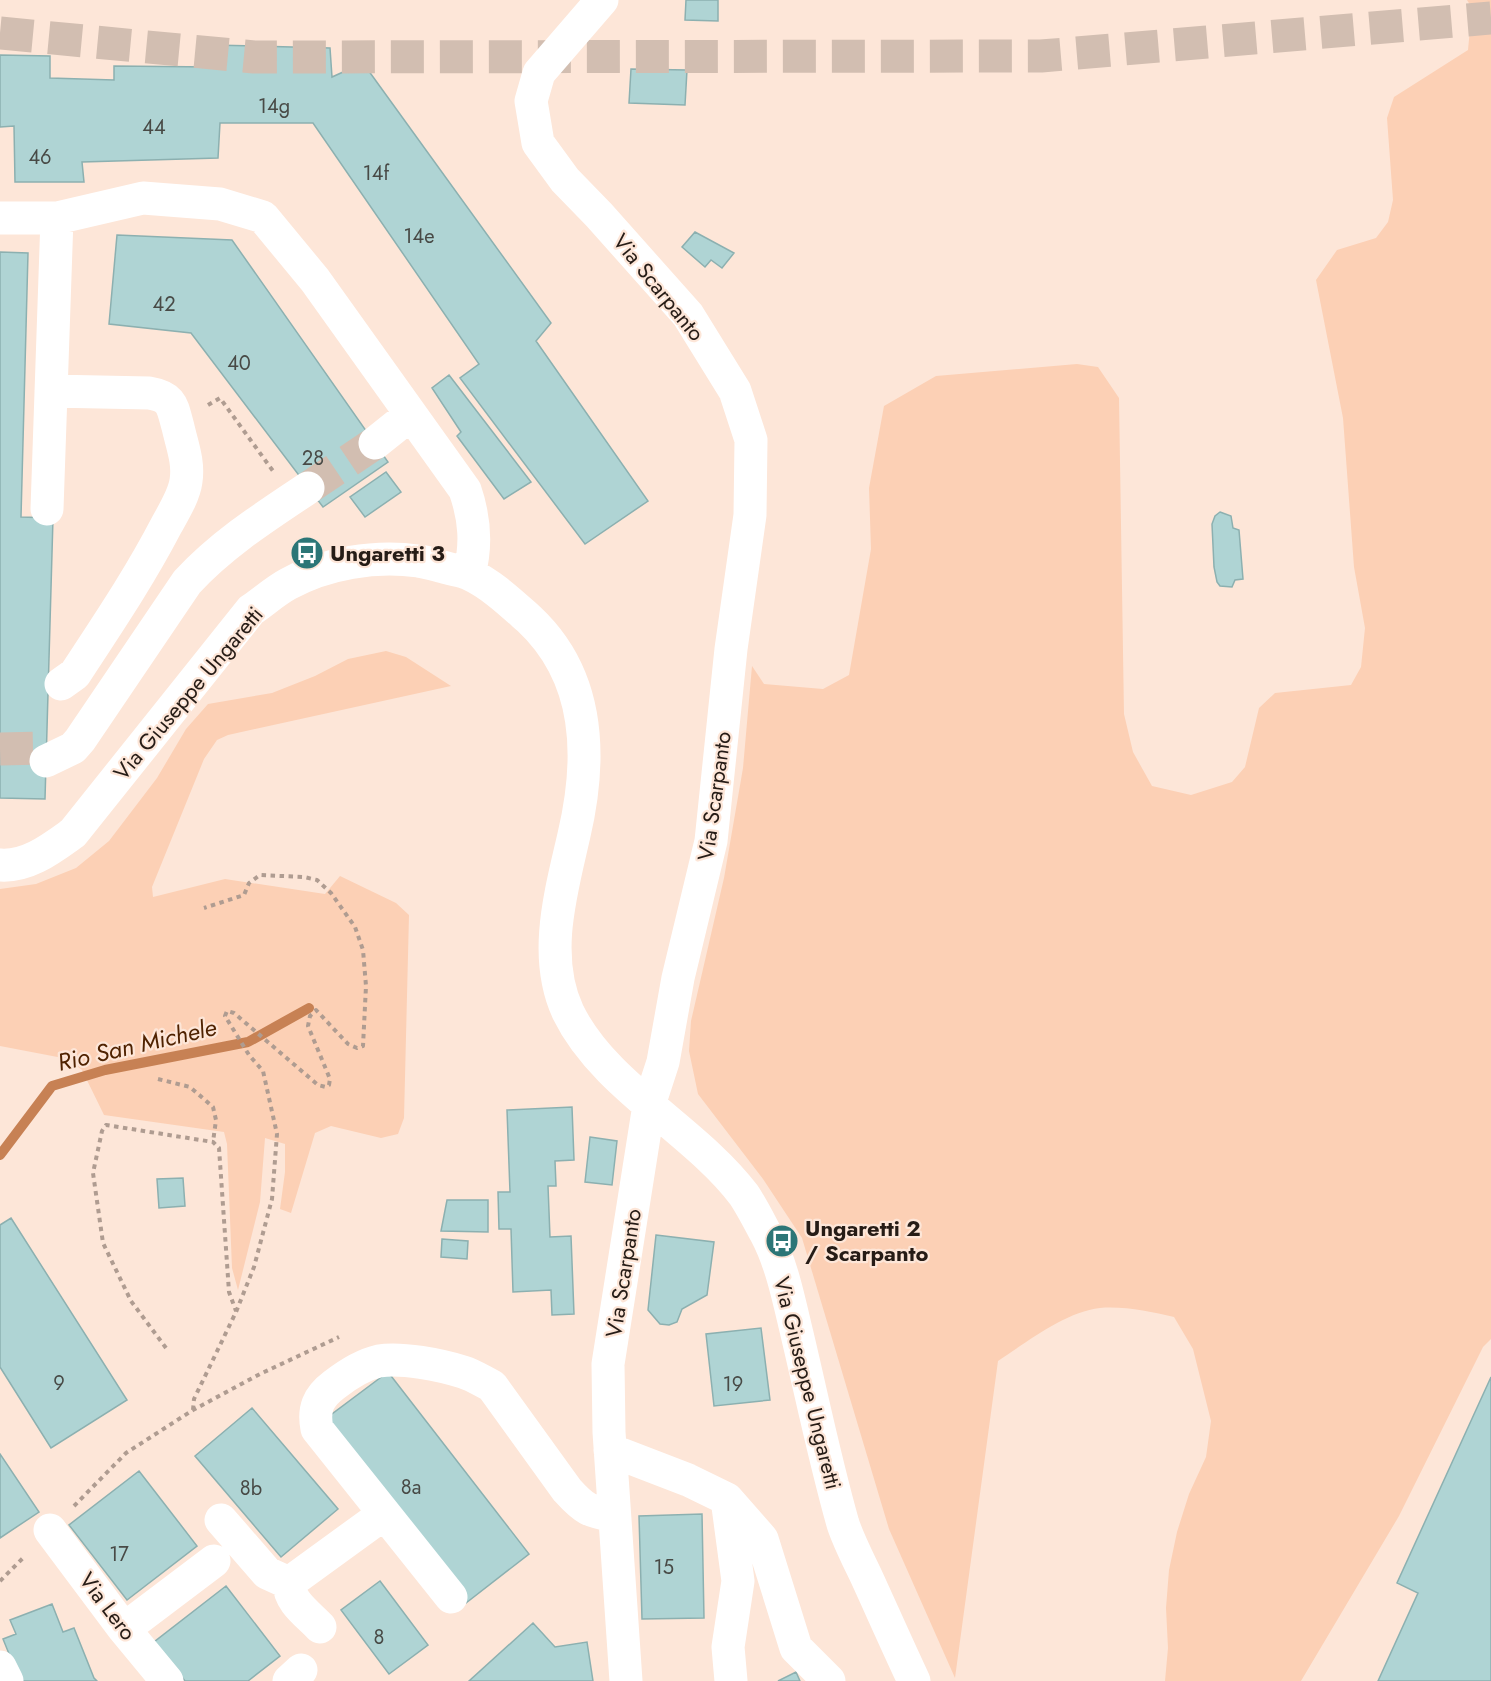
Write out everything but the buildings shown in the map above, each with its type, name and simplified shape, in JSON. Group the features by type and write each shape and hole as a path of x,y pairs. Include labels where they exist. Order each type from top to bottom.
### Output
{"street":[{"name":"Via Scarpanto","path":"602,0 539,73 531,101 538,143 566,180 688,315 735,391 751,440 750,515 732,650 711,842 678,978 663,1062 649,1105 608,1364 610,1450 626,1681"},
{"path":"0,218 57,218 143,198 220,204 263,217 315,280 465,490 472,511 475,533 469,574"},
{"path":"47,509 57,218"},
{"path":"51,391 140,393 164,396 172,404 187,464 186,483 145,565 75,674 61,684"},
{"path":"375,443 410,415"},
{"path":"55,752 187,582 208,560 260,520 301,493"},
{"name":"Via Giuseppe Ungaretti","path":"0,866 11,866 44,854 73,833 251,610 286,585 323,568 372,559 419,561 469,574 514,606 539,628 571,679 581,708 585,741 576,829 559,900 555,941 558,978 567,1010 582,1035 603,1060 649,1105 713,1161 744,1196 769,1240 786,1289 844,1528 914,1681"},
{"path":"451,1597 317,1429 315,1416 318,1403 327,1390 348,1374 381,1361 403,1361 464,1372 492,1386 580,1505 590,1511 615,1516"},
{"path":"610,1450 688,1480 727,1499 762,1539 796,1648 829,1681"},
{"path":"727,1499 738,1581 728,1647 731,1681"},
{"path":"289,1583 384,1514"},
{"path":"221,1520 267,1573 289,1583"},
{"name":"Via Lero","path":"50,1530 124,1629 167,1681"},
{"path":"124,1629 214,1561"},
{"path":"289,1583 289,1592 293,1599 320,1627"},
{"path":"0,1666 7,1681"}],"path":[{"path":"220,398 301,493"},
{"path":"193,1410 194,1400 236,1312 254,1267 272,1199 277,1134 264,1071 249,1055 225,1016 228,1011 234,1013 318,1085 326,1087 330,1079 308,1026 310,1016 316,1010 348,1044 357,1048 363,1046 366,986 363,950 355,927 331,893 318,880 260,875 249,882 244,895 204,908"},
{"path":"158,1079 190,1087 213,1107 216,1120 213,1142"},
{"path":"165,1348 131,1301 103,1243 93,1173 102,1131 106,1125 213,1142 219,1148 230,1292 236,1312"},
{"path":"0,1581 126,1453 193,1410 260,1374 338,1337 349,1335"}],"shaded area":[{"path":"1467,0 1491,0 1491,1339 1483,1347 1399,1516 1301,1681 1165,1681 1168,1648 1166,1608 1169,1570 1177,1532 1189,1494 1206,1457 1211,1421 1193,1349 1174,1317 1119,1308 1100,1308 1073,1315 1034,1337 998,1361 955,1678 889,1529 802,1238 763,1179 698,1094 689,1051 691,1021 724,878 743,768 752,666 764,684 823,689 849,675 871,549 869,488 884,406 936,376 1077,364 1098,367 1119,398 1124,714 1133,752 1152,786 1191,795 1232,782 1245,767 1259,708 1275,693 1351,685 1361,667 1365,628 1354,567 1343,418 1316,280 1337,250 1376,238 1388,222 1393,200 1387,118 1394,97 1468,50 1472,8"},
{"path":"386,651 406,657 451,686 228,735 217,740 204,759 152,887 153,897 225,879 325,894 340,876 396,903 409,915 404,1118 398,1134 381,1138 331,1126 315,1133 291,1213 280,1209 285,1172 285,1144 265,1138 260,1202 238,1290 232,1268 227,1144 224,1132 104,1115 82,1070 68,1059 0,1046 0,889 36,884 76,868 109,841 157,778 186,729 208,704 272,693 315,676 348,659"}],"waterway":[{"name":"Rio San Michele","path":"0,1155 52,1086 105,1070 248,1042 309,1008"}],"tunnel":[{"path":"0,33 254,57 1041,56 1491,18"},
{"path":"308,488 375,443"},
{"path":"0,749 47,748"}],"place":[{"name":"Ungaretti 3","path":"307,553"},
{"name":"Ungaretti 2 / Scarpanto","path":"782,1241"}]}
